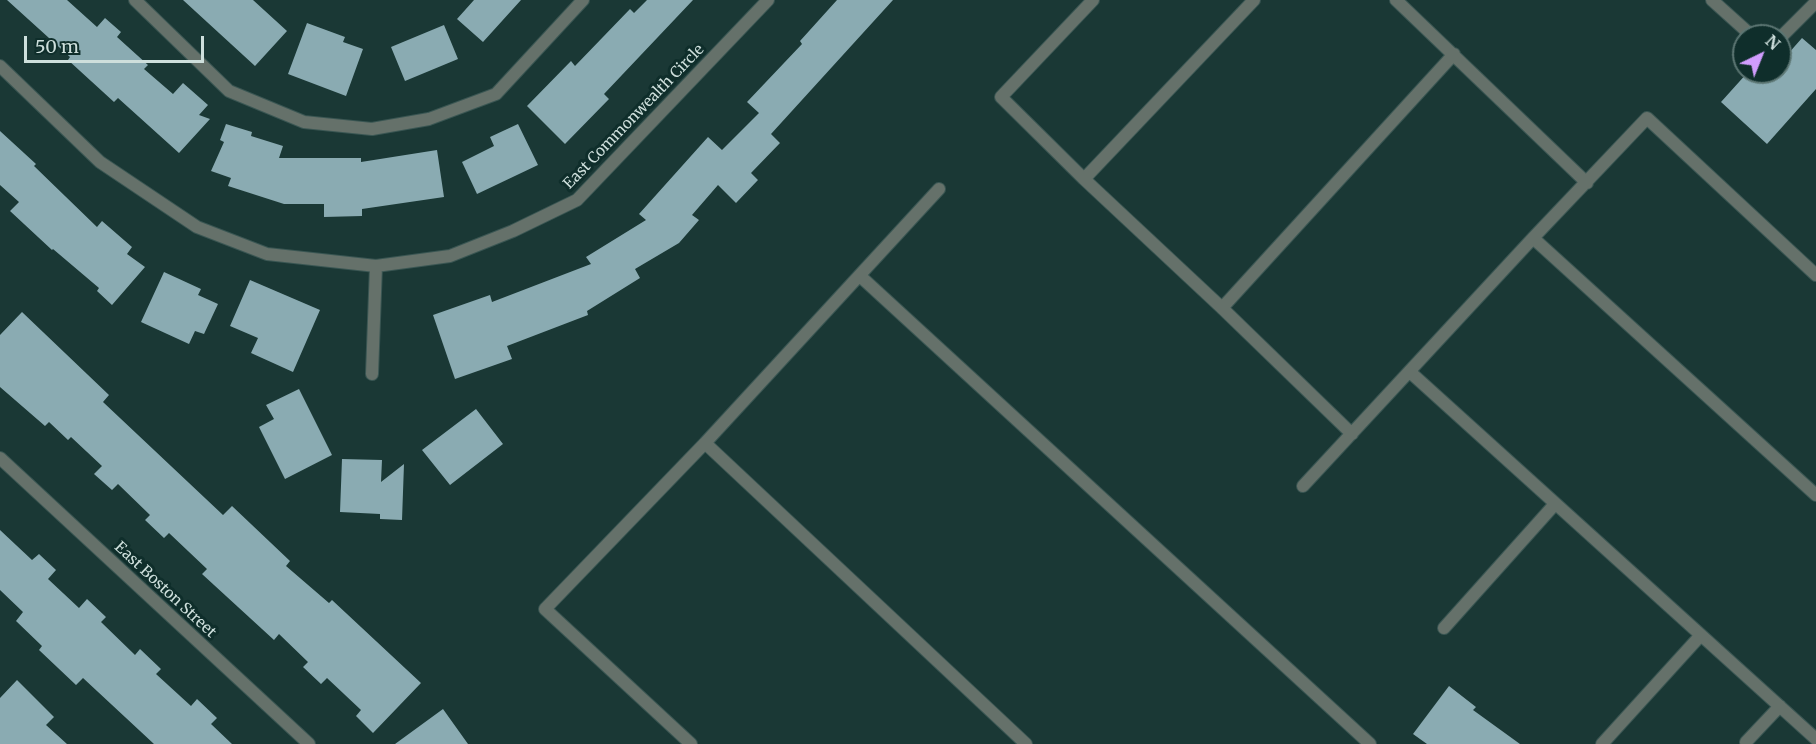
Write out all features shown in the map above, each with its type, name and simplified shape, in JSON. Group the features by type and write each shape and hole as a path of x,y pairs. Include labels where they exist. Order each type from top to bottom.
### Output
{"street":[{"path":"135,0 229,91 304,122 372,129 429,119 496,94 583,0"},
{"name":"East Commonwealth Circle","path":"0,66 100,162 197,227 267,254 376,266 450,256 513,231 577,200 768,0"},
{"path":"1093,0 1001,97 1352,434"},
{"path":"1084,179 1254,0"},
{"path":"1396,0 1587,183"},
{"path":"1712,0 1739,24"},
{"path":"1792,26 1816,2"},
{"path":"1222,308 1454,54"},
{"path":"1304,486 1647,118 1816,275"},
{"path":"691,744 545,609 705,443 939,189"},
{"path":"1533,238 1816,495"},
{"path":"372,374 376,266"},
{"path":"860,276 1370,744"},
{"path":"1410,372 1816,739"},
{"path":"705,443 1026,744"},
{"name":"East Boston Street","path":"0,458 309,744"},
{"path":"1444,628 1555,504"},
{"path":"1602,744 1701,635"},
{"path":"1746,742 1780,706"}],"building":[{"path":"7,0 67,0 97,27 105,18 121,32 117,37 148,65 144,69 173,94 183,83 208,105 199,115 210,119 179,153 118,98 114,102 68,60 70,57"},
{"path":"183,0 253,0 287,31 255,66"},
{"path":"474,0 521,0 483,42 457,19"},
{"path":"647,0 693,0 604,94 609,99 565,144 527,106 571,61 575,66 630,9 634,13"},
{"path":"837,0 893,0 771,134 780,143 751,173 758,180 736,203 718,185 692,215 699,220 679,243 635,269 640,278 587,311 588,315 507,346 512,359 455,379 433,315 490,295 492,302 591,264 586,257 646,220 639,214 708,137 722,150 759,113 747,102 802,44 800,41"},
{"path":"307,23 345,37 343,42 363,49 346,96 288,74"},
{"path":"444,25 458,59 405,81 391,47"},
{"path":"1802,38 1816,50 1816,89 1767,144 1721,102 1737,84 1792,84 1792,49"},
{"path":"226,124 252,132 251,136 283,146 279,158 361,158 361,162 437,150 444,197 362,209 362,216 324,217 324,204 284,204 228,186 231,178 211,171 224,142 220,140"},
{"path":"518,124 538,165 477,194 462,162 494,146 490,137"},
{"path":"0,131 36,164 34,166 97,227 102,221 132,247 127,254 145,267 112,305 97,291 99,288 52,250 10,211 19,202 0,185"},
{"path":"164,272 201,289 198,295 218,304 204,334 195,331 189,344 141,322"},
{"path":"250,280 320,310 293,372 251,353 258,338 230,326"},
{"path":"22,312 109,395 103,402 223,515 232,506 290,561 286,566 329,603 332,600 421,683 373,733 356,716 361,710 327,678 321,684 303,667 308,662 279,634 274,640 202,574 207,569 169,533 164,538 145,520 150,515 118,484 112,490 94,474 102,466 71,437 68,440 49,422 45,426 0,387 0,335"},
{"path":"299,389 332,455 285,479 259,427 274,419 266,405"},
{"path":"476,409 503,444 450,485 422,450"},
{"path":"342,459 382,460 381,482 404,464 402,520 380,519 380,514 340,512"},
{"path":"0,530 32,560 39,554 56,570 48,579 79,608 87,599 106,617 101,622 135,655 140,649 161,669 156,674 191,706 197,699 217,718 211,724 232,744 154,744 83,678 76,685 39,650 42,646 16,621 23,612 0,590"},
{"path":"17,680 54,717 46,725 67,744 0,744 0,698"},
{"path":"1449,686 1476,707 1473,710 1520,744 1427,744 1413,734"},
{"path":"443,709 468,744 395,744"}]}
